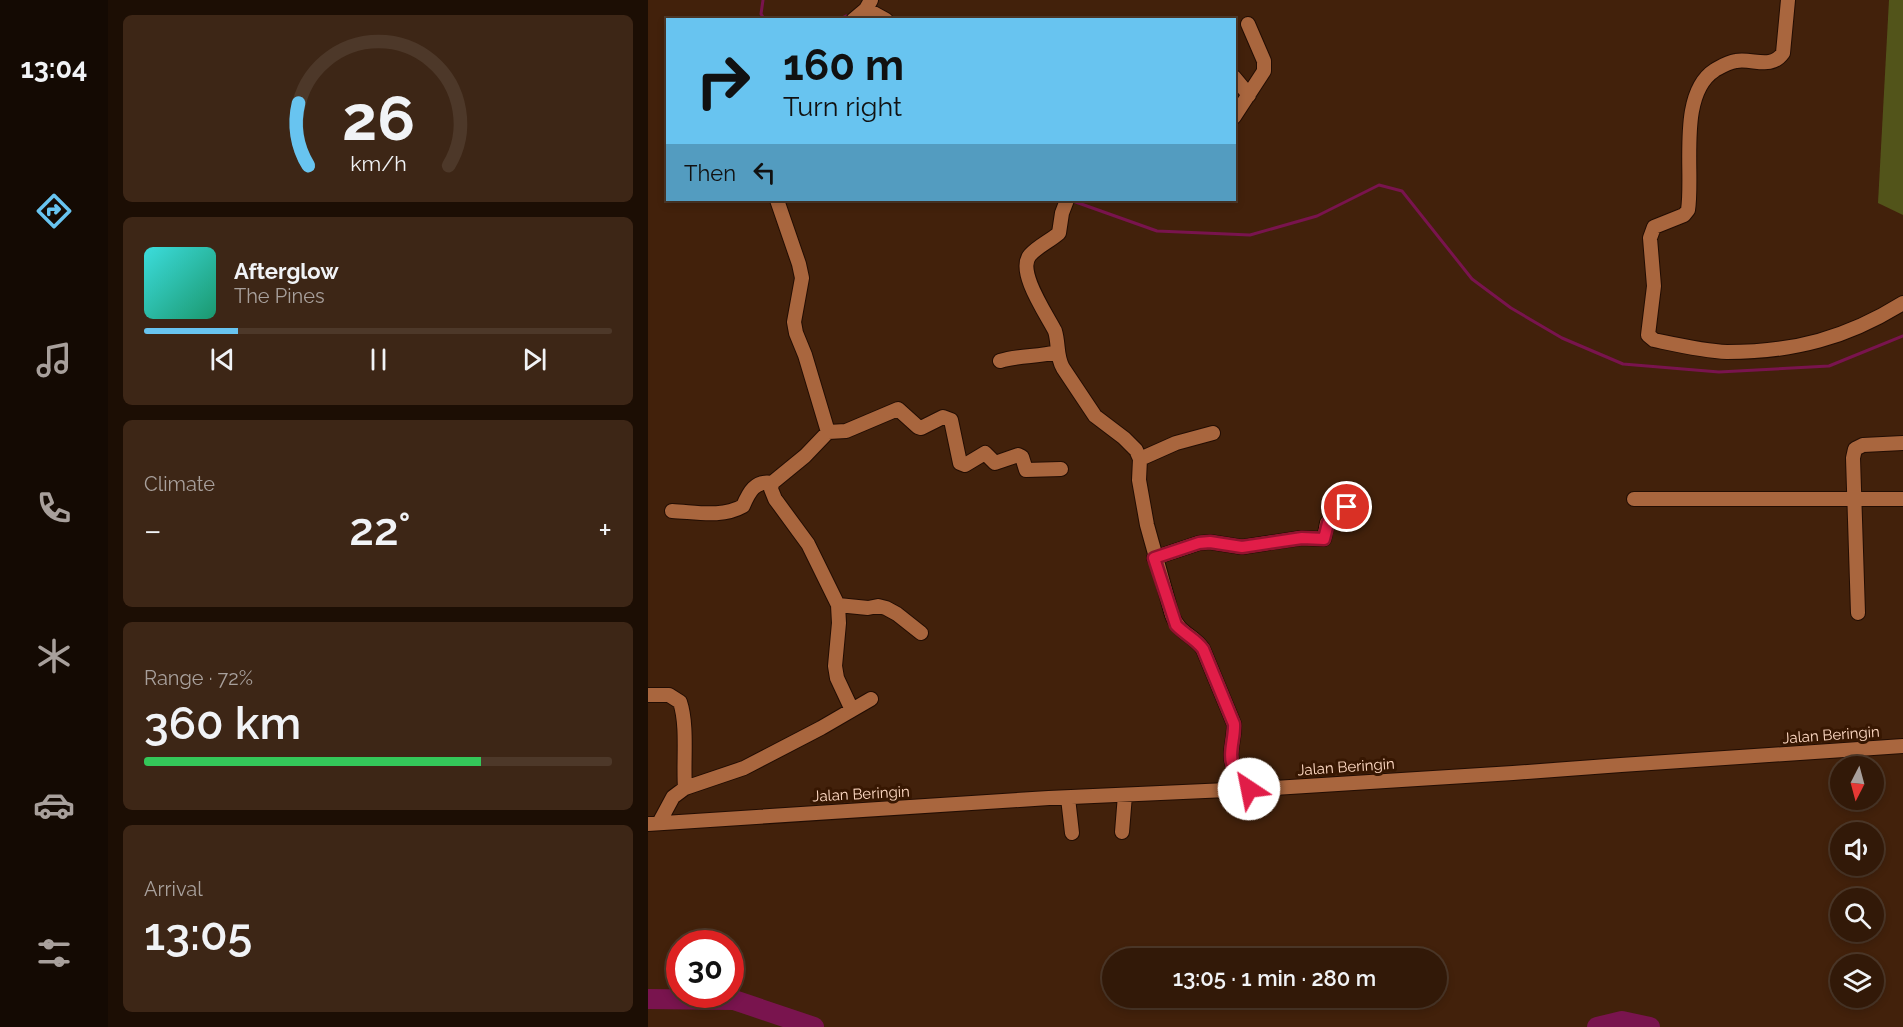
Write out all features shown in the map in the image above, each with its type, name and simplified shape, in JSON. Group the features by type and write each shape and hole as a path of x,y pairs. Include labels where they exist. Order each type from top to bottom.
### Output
{"street":[{"path":"1788,0 1783,53 1779,58 1767,63 1745,60 1728,63 1711,73 1696,93 1689,136 1688,210 1684,215 1654,227 1650,238 1654,286 1648,335 1654,340 1725,352 1791,349 1838,335 1877,319 1903,303"},
{"path":"863,10 881,18"},
{"path":"1236,114 1265,67 1248,24"},
{"path":"1236,79 1249,95"},
{"path":"777,201 800,264 802,278 795,311 796,333 828,432"},
{"path":"1065,206 1059,233 1029,255 1025,269 1028,280 1055,331 1058,340 1057,352 1063,368 1095,416 1131,444 1140,459 1139,480 1146,525 1154,558 1176,625 1199,643 1203,649 1234,724 1235,733 1231,754 1234,768 1249,789"},
{"path":"1000,361 1013,357 1041,356 1057,352"},
{"path":"852,710 837,678 835,666 839,623 838,605 808,544 772,494 772,483 805,456 828,432 846,431 898,409 918,427 925,427 943,417 951,420 960,463 963,465 985,453 995,463 1021,456 1025,468 1030,470 1061,469"},
{"path":"1140,459 1176,443 1213,433"},
{"path":"1858,613 1853,459 1855,449 1863,445 1903,443"},
{"path":"672,511 730,512 743,506 748,494 757,484 765,481 772,483"},
{"path":"1634,499 1903,499"},
{"path":"1154,558 1199,543 1210,542 1242,547 1302,538 1324,539 1328,523 1347,507"},
{"path":"838,605 886,608 921,633"},
{"path":"648,694 669,695 680,702 686,788"},
{"path":"654,823 673,797 686,788 744,768 871,699"},
{"name":"Jalan Beringin","path":"654,823 1513,773 1903,747"},
{"path":"1122,832 1125,795"},
{"path":"1068,798 1072,833"}],"shaded area":[{"path":"1889,0 1903,0 1903,215 1878,203"}],"waterway":[{"path":"763,0 761,14 764,18"},
{"path":"842,18 850,17"},
{"path":"1073,201 1157,231 1250,235 1317,216 1379,185 1402,191 1472,279 1511,308 1562,338 1623,364 1719,372 1829,366 1903,336"},
{"path":"648,999 734,1000 814,1027"},
{"path":"1597,1027 1622,1021 1650,1027"}],"route":[{"path":"1249,789 1232,762 1234,724 1203,649 1199,643 1176,625 1154,558 1199,543 1210,542 1242,547 1302,538 1321,540 1326,537 1330,519 1347,507"}]}
